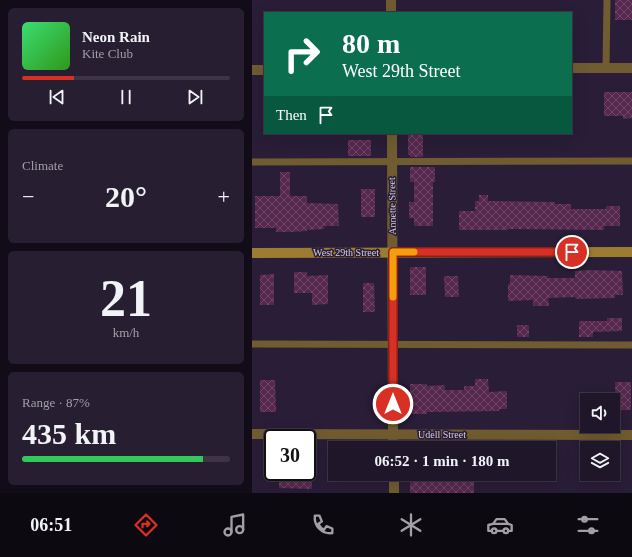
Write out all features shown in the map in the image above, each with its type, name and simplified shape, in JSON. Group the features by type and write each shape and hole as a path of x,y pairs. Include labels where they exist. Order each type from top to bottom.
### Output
{"main road":[{"name":"West 29th Street","path":"252,253 632,252"}],"street":[{"path":"391,0 391,12"},
{"path":"572,68 632,68"},
{"path":"252,70 264,70"},
{"name":"Annette Street","path":"392,134 393,441"},
{"name":"Udell Street","path":"252,434 632,435"},
{"path":"394,481 394,493"}],"lane":[{"path":"606,68 607,0"},
{"path":"252,162 632,161"},
{"path":"252,344 632,345"}],"building":[{"path":"615,0 632,0 632,20 615,20"},
{"path":"604,92 632,92 632,118 623,119 623,116 604,116"},
{"path":"408,134 423,134 423,157 410,157 410,155 408,155"},
{"path":"348,140 371,140 371,156 348,156"},
{"path":"410,167 435,167 435,182 433,182 433,226 414,226 414,218 409,218 409,202 414,202 414,182 410,182"},
{"path":"280,172 290,172 290,196 307,196 307,203 338,204 339,226 324,226 324,229 291,232 276,232 276,228 255,228 255,196 280,196"},
{"path":"361,189 375,189 375,217 361,217"},
{"path":"479,195 488,195 488,201 555,202 555,204 571,204 571,209 606,209 606,206 620,206 620,226 604,226 604,230 459,230 459,211 475,211 475,201 479,201"},
{"path":"410,267 426,267 426,295 410,295"},
{"path":"575,271 622,271 623,295 615,295 615,298 548,298 549,306 533,306 533,300 508,301 508,284 510,284 510,275 548,276 548,278 575,278"},
{"path":"294,272 307,272 307,276 328,275 328,304 312,305 312,293 294,293"},
{"path":"274,274 274,305 260,305 260,275"},
{"path":"444,276 458,276 459,297 445,297"},
{"path":"363,283 374,283 375,312 363,312"},
{"path":"607,318 622,318 622,331 593,332 593,337 579,337 579,321 607,321"},
{"path":"517,325 529,325 529,337 517,337"},
{"path":"475,379 488,379 489,392 507,391 507,409 499,409 500,411 427,412 427,414 410,414 410,384 427,384 427,386 445,385 445,390 464,390 464,386 475,386"},
{"path":"260,380 275,380 276,412 260,412"},
{"path":"615,382 631,382 631,410 620,410 620,393 615,393"},
{"path":"279,481 312,481 312,489 279,488"},
{"path":"410,481 474,481 474,493 410,493"}],"slow traffic":[{"path":"393,297 393,252 414,252"}],"route":[{"path":"393,404 393,252 572,252"}]}
